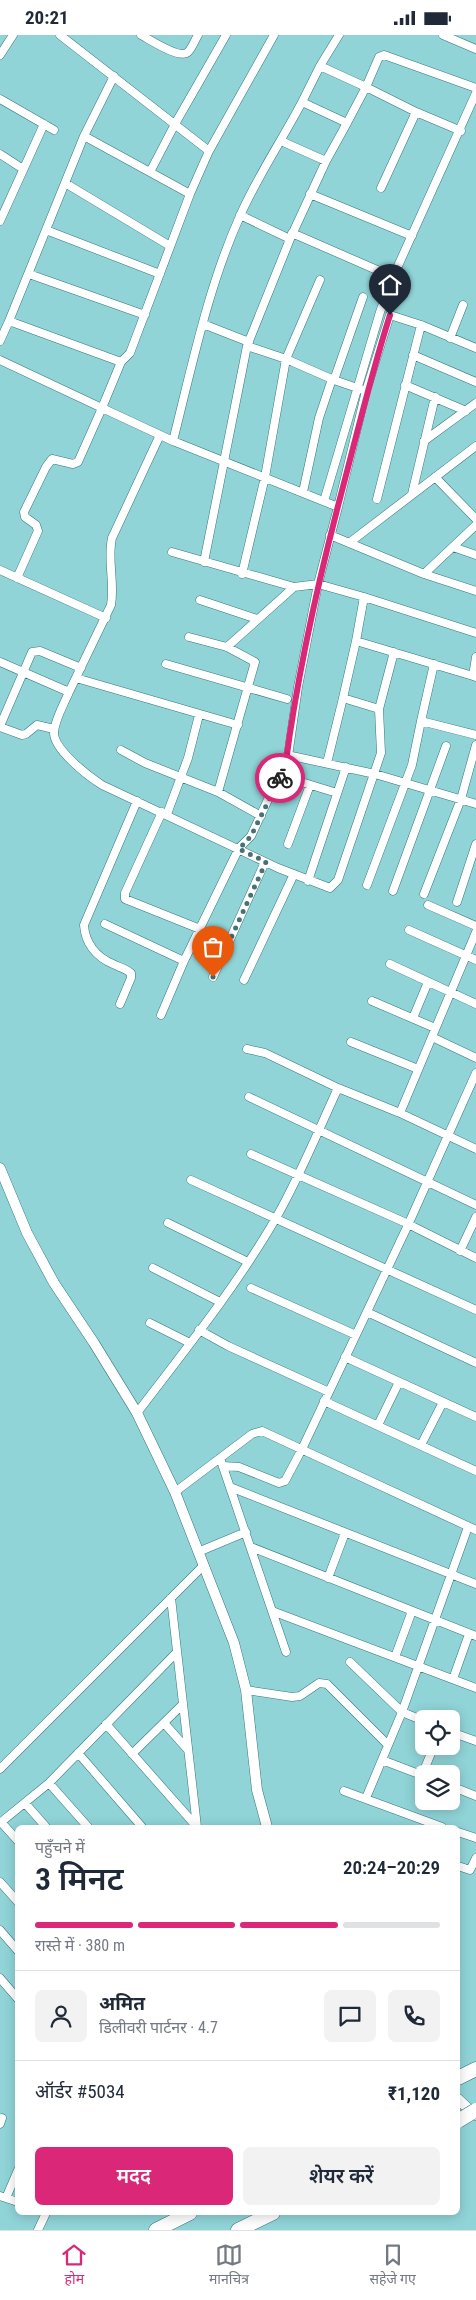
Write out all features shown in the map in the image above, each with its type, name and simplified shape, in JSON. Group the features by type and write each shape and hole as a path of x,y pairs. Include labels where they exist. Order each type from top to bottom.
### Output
{"highway":[{"path":"460,2077 476,2069"},
{"path":"460,2120 476,2110"},
{"path":"156,2230 186,2215"},
{"path":"238,2230 269,2215"}],"main road":[{"path":"0,1169 27,1233 54,1283 137,1413 176,1492 234,1643 246,1690 257,1790 266,1825"},
{"path":"460,2101 476,2116"}],"street":[{"path":"0,55 13,35"},
{"path":"60,35 209,151"},
{"path":"141,35 176,54 184,55 188,53 198,35"},
{"path":"150,172 174,124 226,35"},
{"path":"17,578 38,531 36,525 25,517 24,512 46,467 52,459 73,464 78,462 121,362 130,353 190,194 209,151 274,35"},
{"path":"173,441 203,324 223,259 240,215 338,35"},
{"path":"443,35 476,49"},
{"path":"0,38 8,43"},
{"path":"204,562 248,344 291,236 310,194 366,87 379,57 384,55 476,89"},
{"path":"320,66 416,112 461,131"},
{"path":"0,341 84,136 114,76"},
{"path":"324,501 380,311 393,277 461,131 476,93"},
{"path":"0,99 54,129"},
{"path":"302,102 346,123"},
{"path":"381,188 416,112"},
{"path":"0,221 44,124"},
{"path":"84,136 190,194"},
{"path":"281,141 326,161"},
{"path":"0,154 23,169"},
{"path":"65,183 170,246"},
{"path":"310,194 412,236"},
{"path":"0,200 7,205"},
{"path":"240,215 393,277"},
{"path":"46,230 160,274"},
{"path":"28,274 145,315"},
{"path":"242,574 265,477 286,359 320,280"},
{"path":"303,492 319,418 363,297"},
{"path":"450,338 463,305"},
{"path":"380,311 421,325 476,348"},
{"path":"284,777 298,687 318,584 366,391 390,315"},
{"path":"9,321 121,362"},
{"path":"203,324 366,391"},
{"path":"376,499 421,325"},
{"path":"413,355 476,382"},
{"path":"0,360 173,441 338,507"},
{"path":"405,385 466,411"},
{"path":"412,494 435,397"},
{"path":"424,441 476,403"},
{"path":"160,435 112,538 110,548 113,592 106,618 69,692 54,729 59,746 84,772 102,785 308,881 330,888 338,880 374,774 381,747 380,709 394,652"},
{"path":"349,543 476,446"},
{"path":"435,477 476,519"},
{"path":"424,574 476,525"},
{"path":"330,535 424,574 476,591"},
{"path":"453,547 476,555"},
{"path":"172,552 242,574 294,587 318,584 476,633"},
{"path":"0,570 106,618"},
{"path":"227,647 294,587"},
{"path":"327,763 356,641 364,597"},
{"path":"200,599 257,619"},
{"path":"189,637 227,647 255,662 218,792"},
{"path":"356,641 474,677 476,657"},
{"path":"54,729 36,725 26,734 22,735 0,727 30,656 36,650 81,668"},
{"path":"0,662 69,692"},
{"path":"166,664 287,699"},
{"path":"366,885 412,765 434,665"},
{"path":"76,678 238,725"},
{"path":"343,698 380,709"},
{"path":"199,715 181,777 126,893 125,899 200,929"},
{"path":"421,721 476,735"},
{"path":"393,891 446,745"},
{"path":"424,894 461,799 476,745"},
{"path":"121,750 145,763 218,792 261,816"},
{"path":"287,755 374,774 476,804"},
{"path":"308,881 346,767"},
{"path":"161,1015 184,961 239,849 251,836 277,780 284,777 337,793"},
{"path":"288,844 310,785"},
{"path":"120,1004 131,978 130,973 110,963 93,951 85,936 84,925 137,801"},
{"path":"457,902 476,843"},
{"path":"213,977 266,862"},
{"path":"244,979 294,874"},
{"path":"428,905 476,926"},
{"path":"105,924 184,961"},
{"path":"409,930 476,960"},
{"path":"400,1113 476,932"},
{"path":"390,964 476,1004"},
{"path":"413,1018 428,982"},
{"path":"372,1001 436,1028"},
{"path":"432,1037 476,1058"},
{"path":"351,1042 418,1069"},
{"path":"247,1049 264,1053 476,1149"},
{"path":"221,1462 282,1483 285,1481 428,1183 476,1073"},
{"path":"137,1413 220,1302 276,1218 299,1175 338,1087"},
{"path":"249,1097 476,1205"},
{"path":"250,1154 408,1225 476,1258"},
{"path":"191,1180 476,1310"},
{"path":"460,1251 476,1217"},
{"path":"168,1223 248,1262"},
{"path":"153,1268 220,1302"},
{"path":"251,1288 356,1335"},
{"path":"367,1312 476,1363"},
{"path":"150,1323 190,1343"},
{"path":"199,1331 329,1392"},
{"path":"345,1357 476,1417"},
{"path":"378,1425 399,1382"},
{"path":"324,1401 476,1471"},
{"path":"421,1445 443,1402"},
{"path":"176,1492 221,1462 252,1434 262,1431 468,1527 476,1529"},
{"path":"221,1462 286,1652"},
{"path":"230,1487 476,1584"},
{"path":"366,1798 402,1712 433,1620 468,1527"},
{"path":"198,1552 246,1532"},
{"path":"328,1578 345,1533"},
{"path":"251,1547 472,1635 453,1679"},
{"path":"0,1769 204,1565"},
{"path":"171,1598 197,1825"},
{"path":"272,1611 476,1688"},
{"path":"395,1657 412,1611"},
{"path":"15,1838 1,1823 49,1783 177,1652"},
{"path":"350,1662 402,1712 415,1717"},
{"path":"246,1690 292,1697 300,1696 319,1683 327,1684 388,1745"},
{"path":"132,1754 183,1704"},
{"path":"106,1723 195,1825"},
{"path":"164,1723 188,1750"},
{"path":"460,1735 476,1741"},
{"path":"78,1753 140,1825"},
{"path":"382,1760 415,1773"},
{"path":"49,1783 86,1825"},
{"path":"460,1790 476,1796"},
{"path":"344,1791 437,1825"},
{"path":"25,1803 44,1825"},
{"path":"460,1833 476,1838"},
{"path":"460,1867 470,1870 476,1858"},
{"path":"0,1882 15,1899"},
{"path":"0,1930 15,1948"},
{"path":"0,1978 15,1996"},
{"path":"15,2175 3,2197 15,2201"},
{"path":"38,2230 45,2215"}],"way so far":[{"path":"213,977 266,862 239,849 251,836 277,780 280,778"}],"route":[{"path":"280,778 284,777 298,687 318,584 366,391 390,315"}]}
